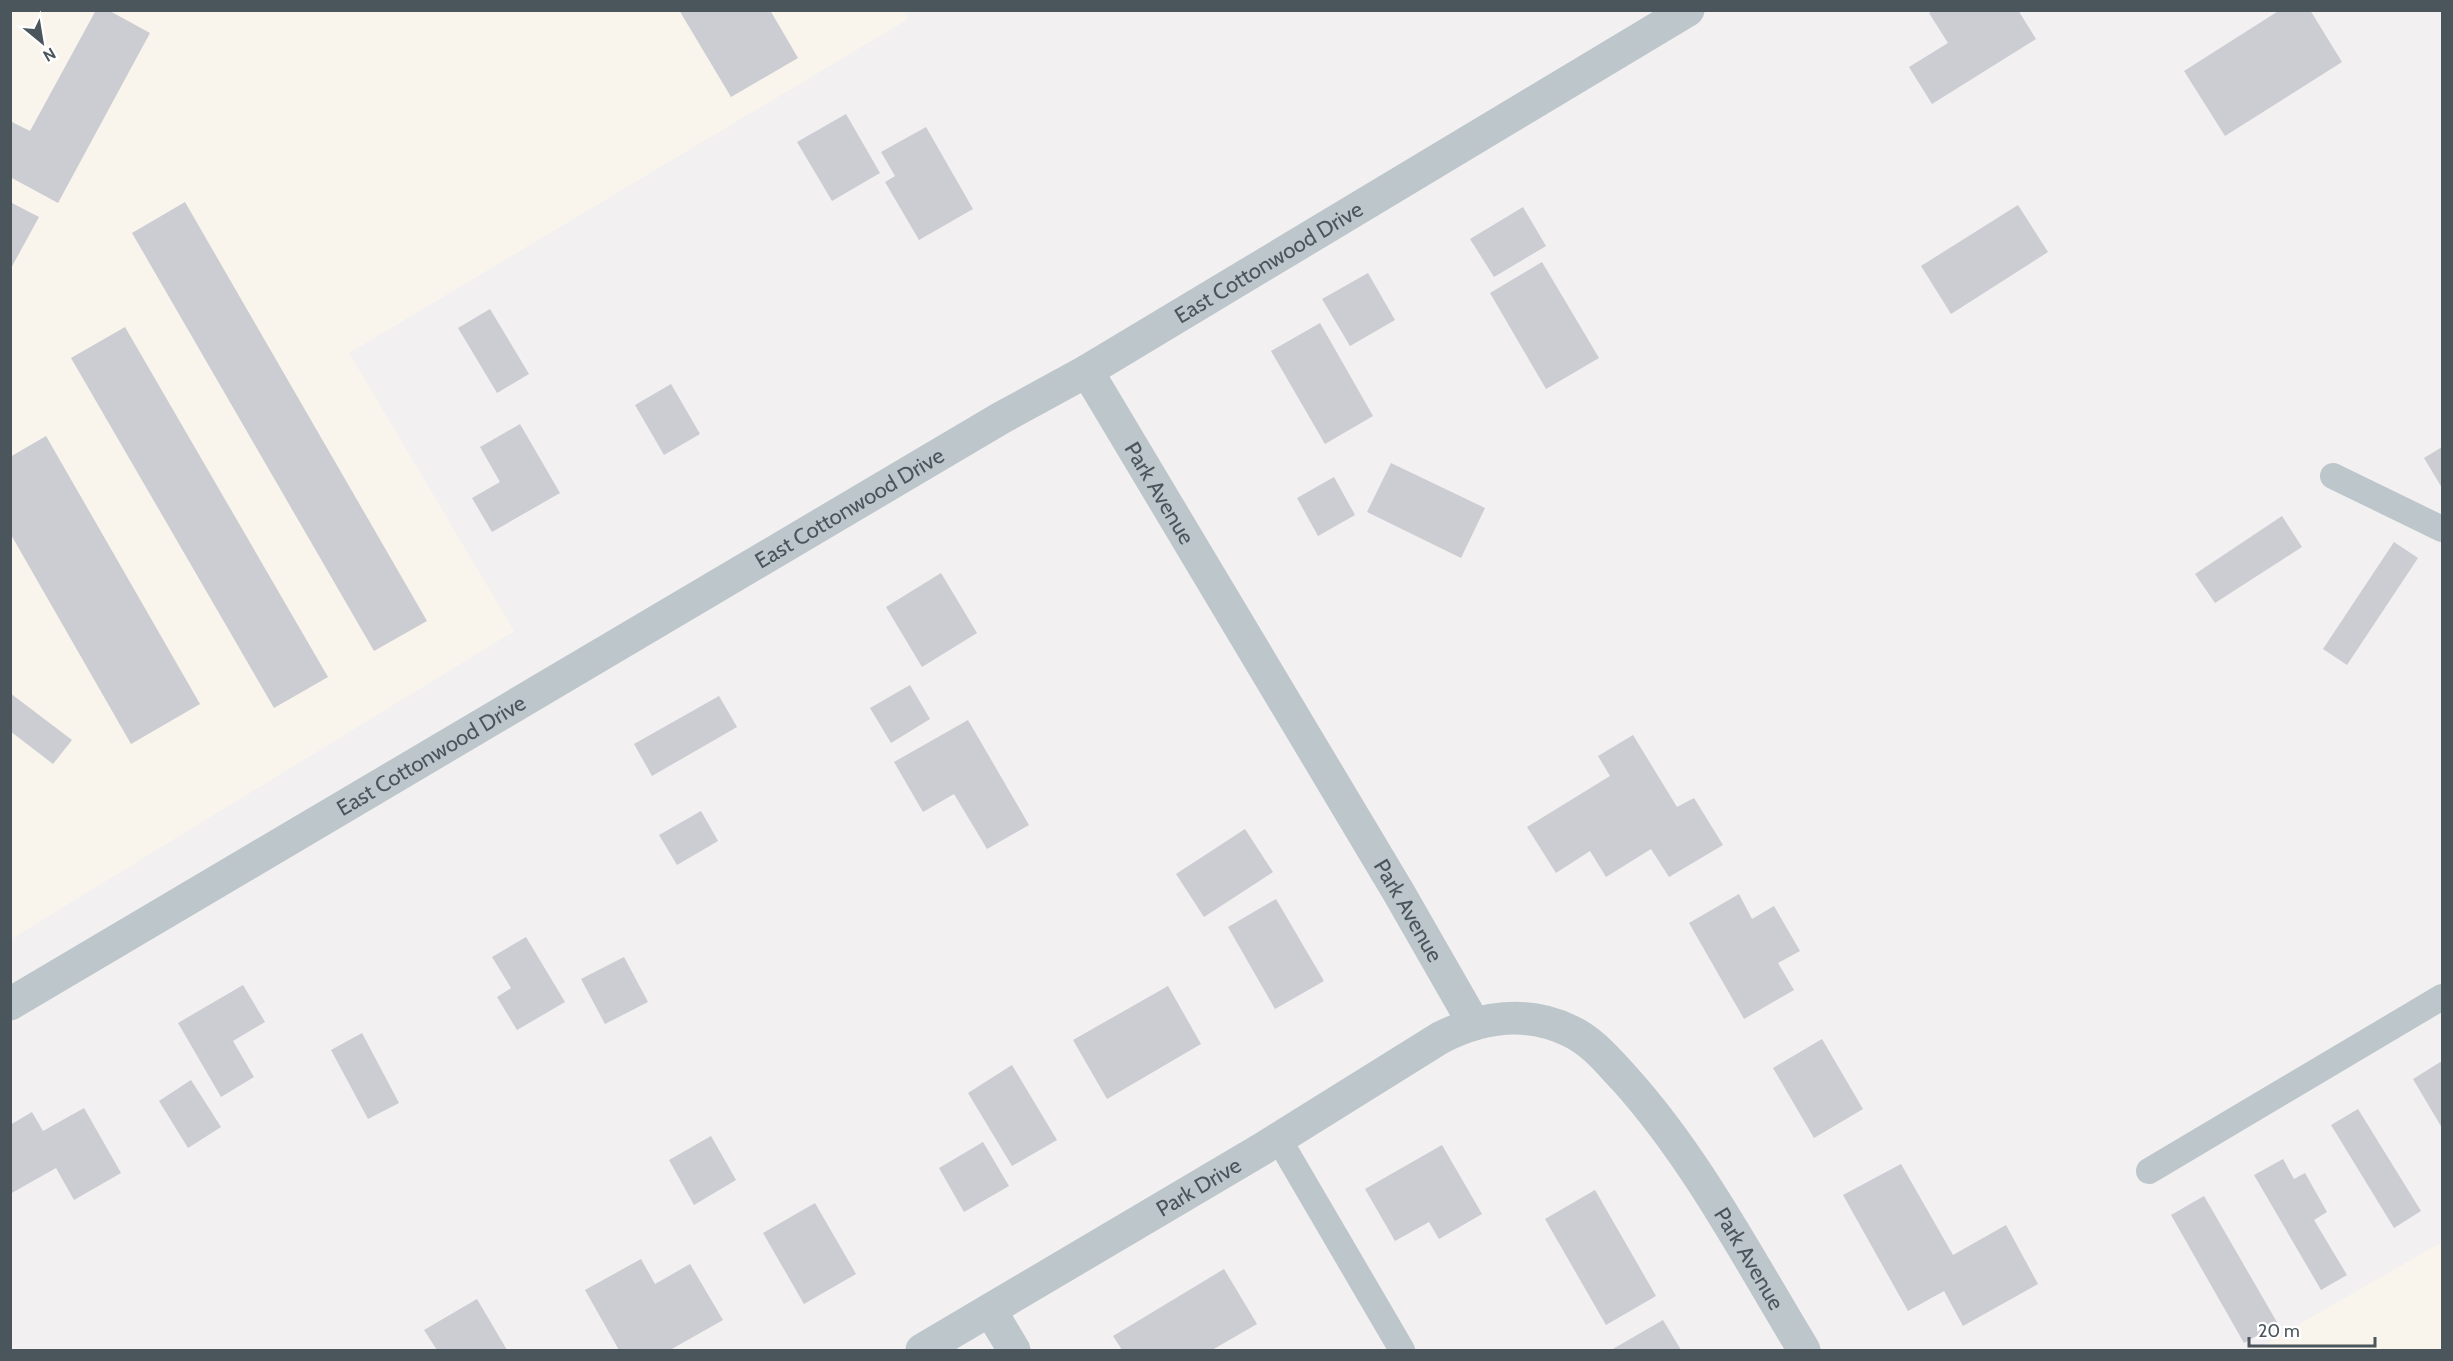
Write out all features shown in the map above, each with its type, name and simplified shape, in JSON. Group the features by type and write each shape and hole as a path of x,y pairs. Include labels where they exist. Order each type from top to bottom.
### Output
{"street":[{"name":"East Cottonwood Drive","path":"10,1004 909,472 1087,371 1688,10"},
{"name":"Park Avenue","path":"1087,371 1393,883 1474,1024 1511,1017 1541,1020 1572,1031 1600,1051 1651,1107 1698,1175 1804,1350"},
{"name":"Park Drive","path":"922,1350 1278,1138 1440,1038 1474,1024"},
{"path":"990,1310 1014,1350"}],"lane":[{"path":"2333,476 2442,529"},
{"path":"2149,1171 2442,997"},
{"path":"1278,1138 1402,1350"}],"shaded area":[{"path":"11,11 903,11 908,19 349,353 514,631 11,939"},
{"path":"2442,1242 2442,1350 2255,1350"}],"building":[{"path":"96,10 108,10 150,33 58,203 10,177 10,121 30,131"},
{"path":"679,10 770,10 798,58 731,97"},
{"path":"1933,10 2018,10 2036,39 1932,104 1909,67 1948,43 1929,13"},
{"path":"2280,10 2310,10 2342,62 2225,136 2184,71"},
{"path":"846,114 880,173 832,201 797,142"},
{"path":"926,127 973,209 919,240 885,182 895,176 881,152"},
{"path":"10,202 39,217 10,270"},
{"path":"185,202 427,621 374,651 132,233"},
{"path":"2018,205 2048,252 1951,314 1921,266"},
{"path":"1523,207 1546,246 1494,277 1470,239"},
{"path":"1542,262 1599,358 1546,389 1490,293"},
{"path":"1368,273 1395,320 1350,346 1322,299"},
{"path":"490,309 529,374 497,393 458,328"},
{"path":"1320,323 1373,416 1325,444 1271,351"},
{"path":"125,327 328,677 274,708 71,358"},
{"path":"671,384 700,434 664,455 635,405"},
{"path":"520,424 560,493 492,532 472,498 500,482 480,447"},
{"path":"46,436 200,704 131,744 10,533 10,457"},
{"path":"2442,447 2442,488 2424,458"},
{"path":"1391,463 1485,508 1461,558 1367,512"},
{"path":"1334,477 1355,515 1318,536 1297,498"},
{"path":"2282,516 2302,547 2215,603 2195,574"},
{"path":"2394,542 2418,558 2347,665 2323,649"},
{"path":"941,573 977,633 922,667 886,607"},
{"path":"910,685 930,719 891,743 870,708"},
{"path":"10,693 72,740 53,764 10,731"},
{"path":"719,696 737,727 652,776 634,744"},
{"path":"968,720 1029,825 987,849 954,794 923,812 894,762"},
{"path":"1633,735 1677,807 1694,798 1723,845 1669,877 1651,849 1606,877 1590,851 1556,873 1527,827 1610,776 1598,756"},
{"path":"701,811 718,841 677,865 659,835"},
{"path":"1245,829 1273,872 1204,917 1176,874"},
{"path":"1739,894 1752,919 1774,906 1800,951 1778,963 1794,990 1744,1019 1689,923"},
{"path":"1276,899 1324,981 1275,1009 1228,927"},
{"path":"526,937 565,1002 517,1030 497,997 511,988 492,957"},
{"path":"624,957 648,1002 605,1024 581,979"},
{"path":"243,985 265,1022 233,1041 254,1077 221,1097 178,1023"},
{"path":"1168,986 1201,1044 1107,1099 1073,1040"},
{"path":"362,1033 399,1103 368,1119 331,1050"},
{"path":"1822,1039 1863,1109 1814,1138 1773,1068"},
{"path":"2442,1061 2442,1128 2413,1079"},
{"path":"1012,1065 1057,1140 1012,1166 968,1093"},
{"path":"191,1080 221,1127 188,1148 159,1101"},
{"path":"84,1108 121,1173 74,1200 56,1168 10,1194 10,1125 32,1112 43,1131"},
{"path":"2358,1109 2421,1211 2394,1228 2331,1125"},
{"path":"711,1136 736,1180 694,1205 669,1160"},
{"path":"983,1142 1009,1186 964,1212 939,1168"},
{"path":"1442,1145 1482,1214 1439,1239 1429,1222 1395,1241 1365,1189"},
{"path":"2283,1159 2294,1179 2305,1173 2327,1212 2314,1220 2347,1275 2321,1290 2254,1175"},
{"path":"1901,1164 1953,1255 2006,1225 2038,1284 1963,1326 1944,1291 1908,1311 1843,1195"},
{"path":"1595,1190 1656,1296 1606,1325 1545,1219"},
{"path":"2204,1196 2278,1324 2244,1343 2171,1215"},
{"path":"815,1203 856,1274 804,1304 763,1233"},
{"path":"641,1259 655,1284 690,1264 723,1320 670,1350 619,1350 585,1290"},
{"path":"1224,1269 1257,1324 1212,1350 1122,1350 1113,1336"},
{"path":"477,1299 507,1350 437,1350 424,1330"},
{"path":"1663,1320 1681,1350 1611,1350"}]}
